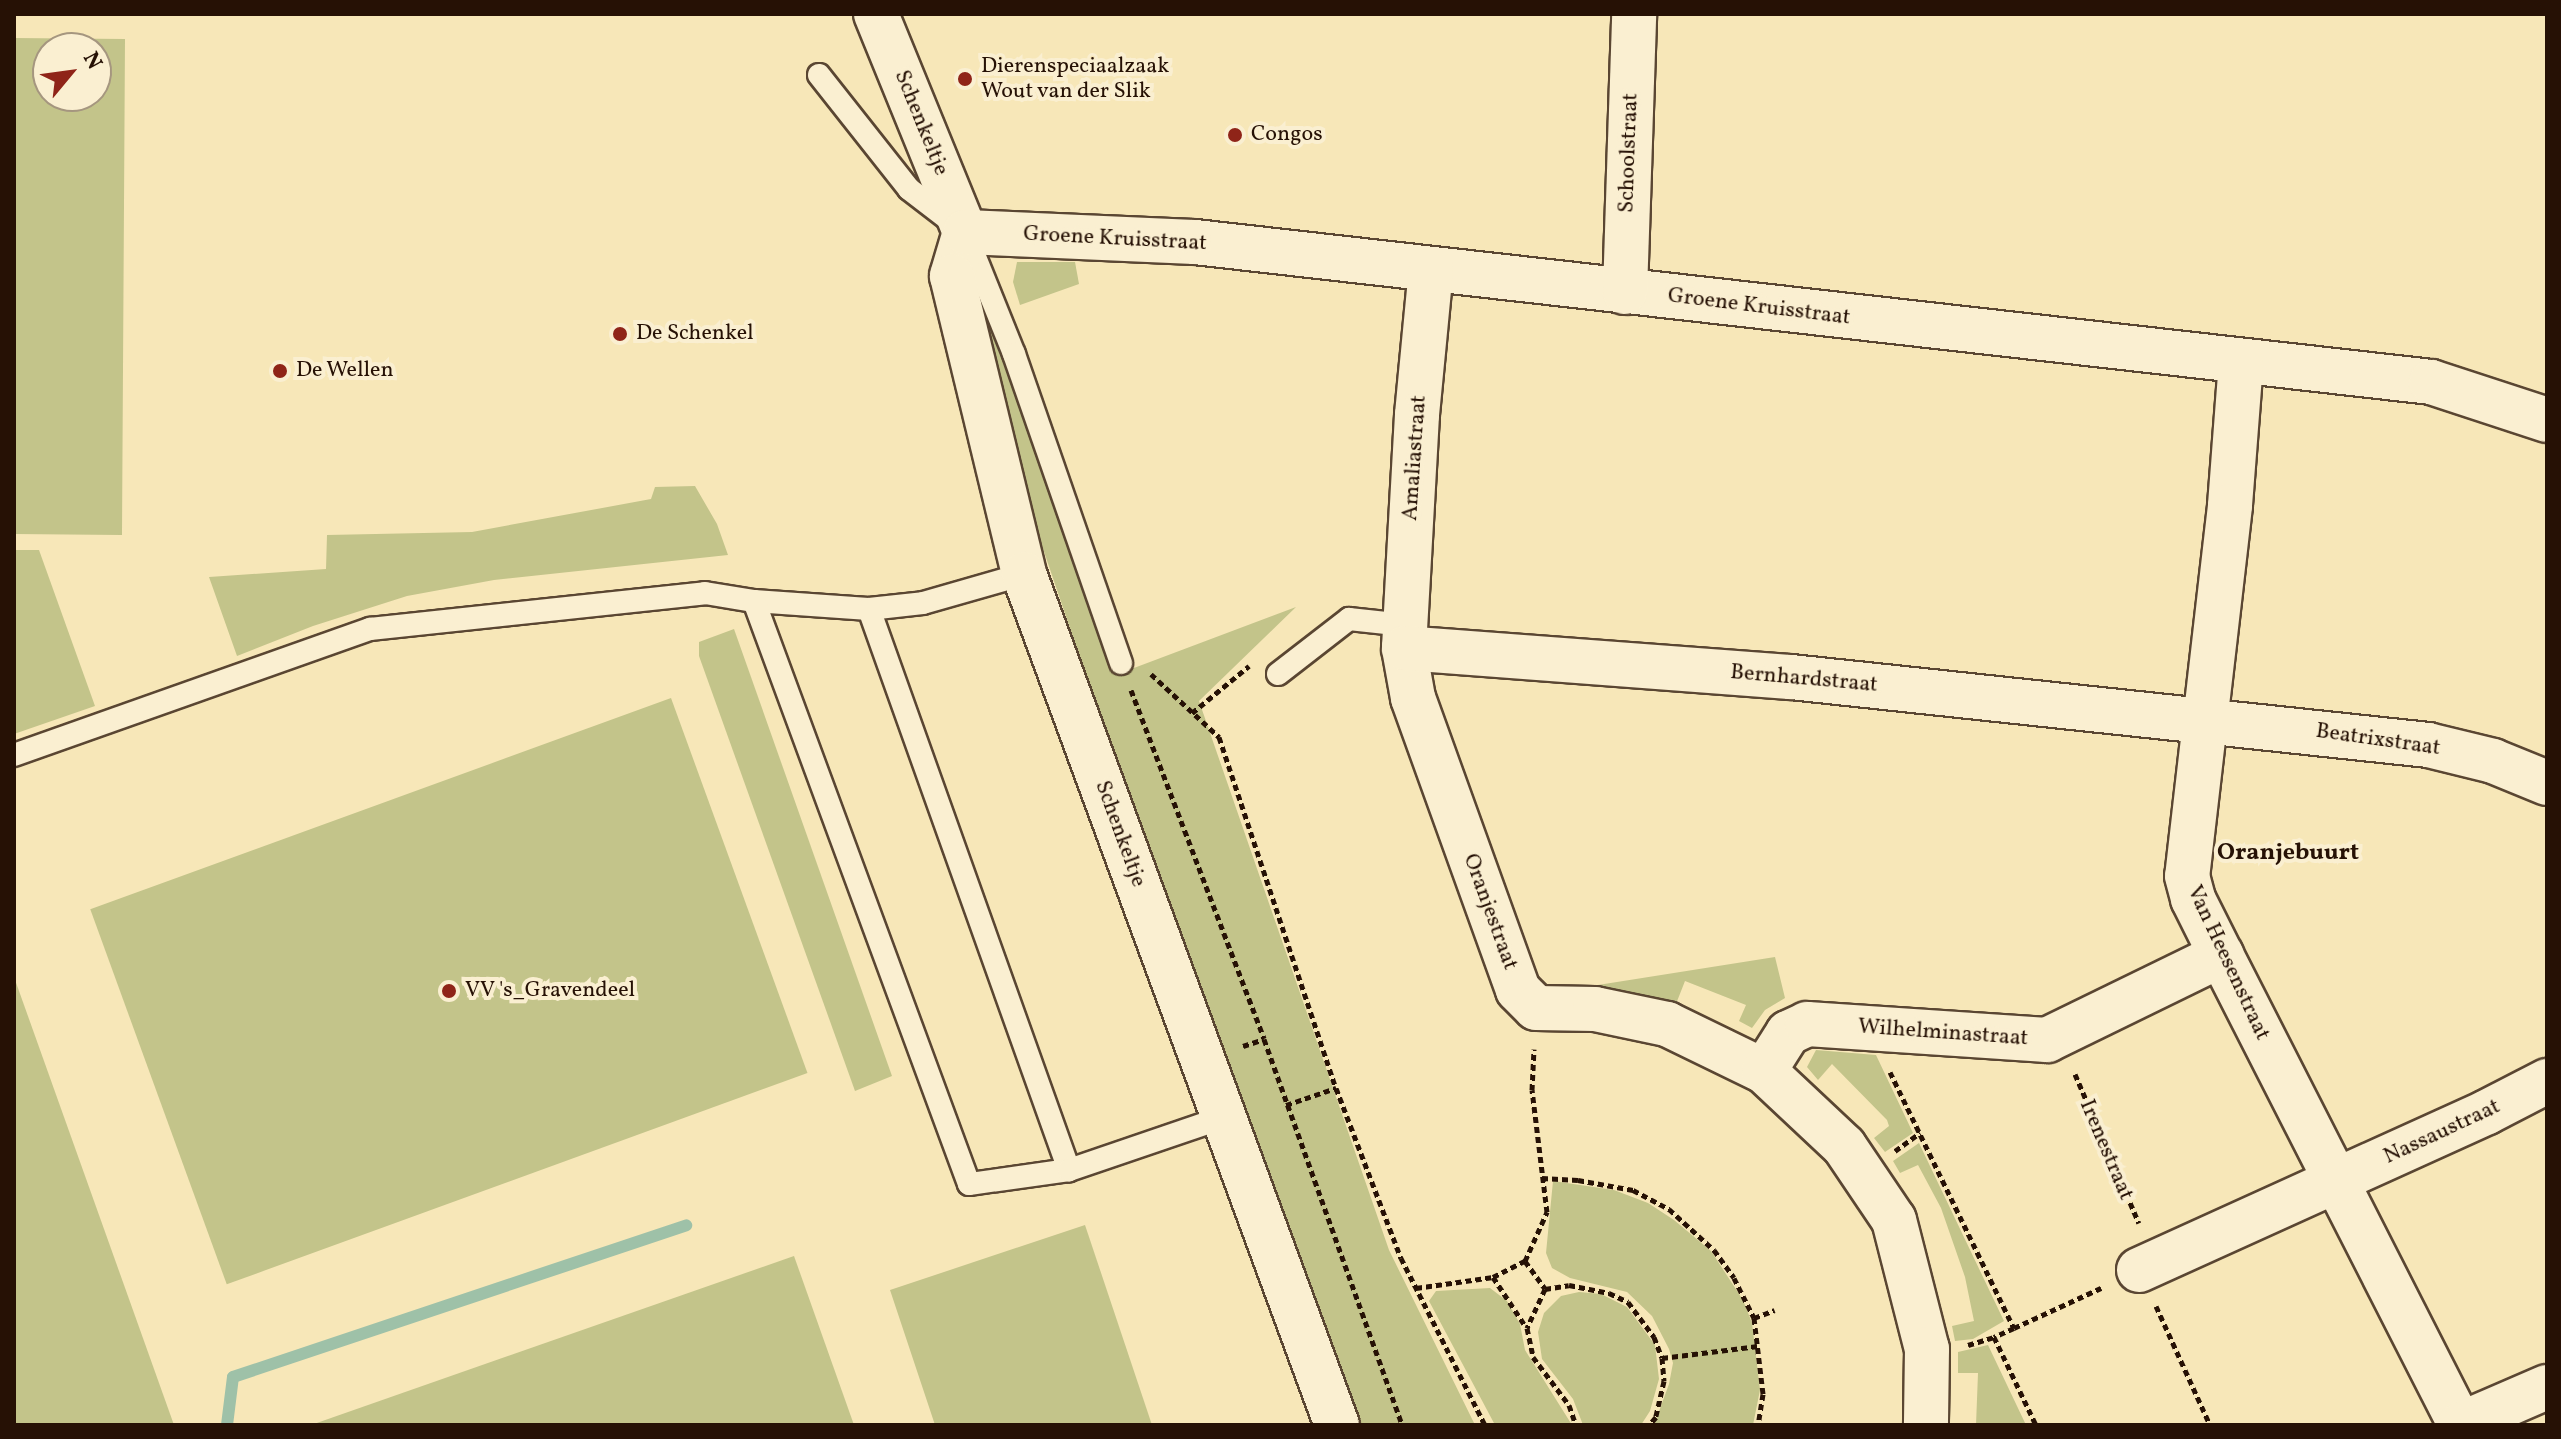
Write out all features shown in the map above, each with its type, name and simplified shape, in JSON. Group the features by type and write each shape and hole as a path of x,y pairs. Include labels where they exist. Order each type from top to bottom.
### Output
{"street":[{"name":"Schenkeltje","path":"876,14 965,232 952,276 1024,574 1337,1425"},
{"name":"Schoolstraat","path":"1625,292 1634,14"},
{"name":"Groene Kruisstraat","path":"965,232 1195,242 2431,382 2547,420"},
{"name":"Amaliastraat","path":"1405,637 1417,415 1431,269"},
{"name":"Van Heesenstraat","path":"2241,362 2230,506 2187,876 2193,899 2460,1425"},
{"name":"Bernhardstraat","path":"1405,637 2203,718"},
{"name":"Oranjestraat","path":"1405,637 1413,698 1518,990 1536,1008"},
{"name":"Beatrixstraat","path":"2203,718 2428,745 2493,761 2547,783"},
{"name":"Wilhelminastraat","path":"1764,1071 1788,1033 1807,1024 2047,1040 2221,955"},
{"path":"1536,1008 1595,1009 1667,1024 1764,1071 1844,1146 1894,1220 1927,1349 1926,1425"},
{"name":"Nassaustraat","path":"2336,1181 2547,1081"},
{"path":"2149,1266 2336,1181"},
{"path":"2460,1425 2547,1387"}],"lane":[{"path":"819,75 909,189 965,232"},
{"name":"Schenkeltje","path":"965,232 1014,354 1121,663"},
{"path":"14,755 370,629 705,593 754,601 869,609 923,603 1024,574"},
{"path":"754,601 969,1184 1069,1170 1225,1117"},
{"path":"869,609 1069,1170"},
{"path":"1278,674 1349,619 1405,637"}],"path":[{"path":"1121,663 1146,669 1219,737 1336,1088 1401,1258 1485,1425"},
{"path":"1121,663 1402,1425"},
{"path":"1416,1288 1493,1277 1525,1261 1547,1212 1532,1090 1536,1008"},
{"path":"1868,1028 2014,1328"},
{"name":"Irenestraat","path":"2059,1036 2125,1196 2210,1425"},
{"path":"1286,1105 1336,1088"},
{"path":"1542,1178 1633,1190 1669,1209 1714,1250 1734,1278 1754,1318 1763,1394 1758,1425"},
{"path":"1525,1261 1545,1289"},
{"path":"2036,1425 1994,1337 2149,1266"},
{"path":"1493,1277 1527,1328 1533,1357 1569,1405 1576,1425"},
{"path":"1545,1289 1569,1285 1609,1293 1628,1302 1654,1337 1662,1358 1664,1381 1656,1417 1649,1425"},
{"path":"1527,1328 1545,1289"},
{"path":"1754,1318 1775,1310"},
{"path":"1662,1358 1758,1346"}],"green space":[{"path":"14,38 32,38 32,112 112,112 112,39 125,39 122,535 14,534"},
{"path":"1017,262 1075,262 1079,284 1020,305 1013,282"},
{"path":"976,290 1118,674 1296,607 1199,701 1389,1250 1475,1425 1348,1425 1107,763 1078,652 1036,528 983,341"},
{"path":"695,486 717,524 728,555 494,580 407,596 313,626 237,656 209,577 326,569 327,535 472,532 651,499 655,487"},
{"path":"14,550 39,550 95,706 14,734"},
{"path":"734,629 892,1076 855,1091 699,656 699,642"},
{"name":"VV 's_Gravendeel","path":"671,698 807,1073 227,1284 90,909"},
{"path":"1775,957 1785,998 1765,1010 1752,1028 1739,1021 1746,1005 1685,981 1674,1009 1579,988"},
{"path":"14,977 174,1425 14,1425"},
{"path":"1816,1050 1876,1055 1913,1133 1885,1152 1874,1138 1889,1126 1887,1120 1832,1064 1818,1080 1807,1067"},
{"path":"1919,1143 2004,1321 1973,1339 1955,1341 1952,1326 1974,1321 1965,1277 1941,1208 1918,1165 1900,1173 1893,1161"},
{"path":"1553,1181 1614,1190 1648,1203 1711,1251 1743,1300 1752,1323 1760,1390 1753,1425 1654,1425 1669,1384 1673,1363 1669,1349 1652,1316 1627,1292 1570,1278 1552,1268 1546,1253"},
{"path":"1085,1225 1152,1425 935,1425 890,1290"},
{"path":"794,1256 854,1425 311,1425"},
{"path":"1490,1288 1507,1301 1520,1324 1525,1350 1572,1425 1495,1425 1429,1301 1436,1291"},
{"path":"1579,1292 1601,1294 1627,1307 1655,1345 1659,1379 1650,1411 1641,1425 1583,1425 1573,1399 1542,1359 1538,1332 1544,1313 1561,1296"},
{"path":"1988,1345 2026,1425 1976,1425 1978,1373 1958,1373 1958,1352"}],"waterway":[{"path":"227,1425 233,1377 686,1225"}],"place":[{"name":"Dierenspeciaalzaak Wout van der Slik","path":"965,79"},
{"name":"Congos","path":"1235,135"},
{"name":"De Schenkel","path":"620,334"},
{"name":"De Wellen","path":"280,371"},
{"name":"VV 's_Gravendeel","path":"449,991"}],"district":[{"name":"Oranjebuurt","path":"2288,854"}]}
